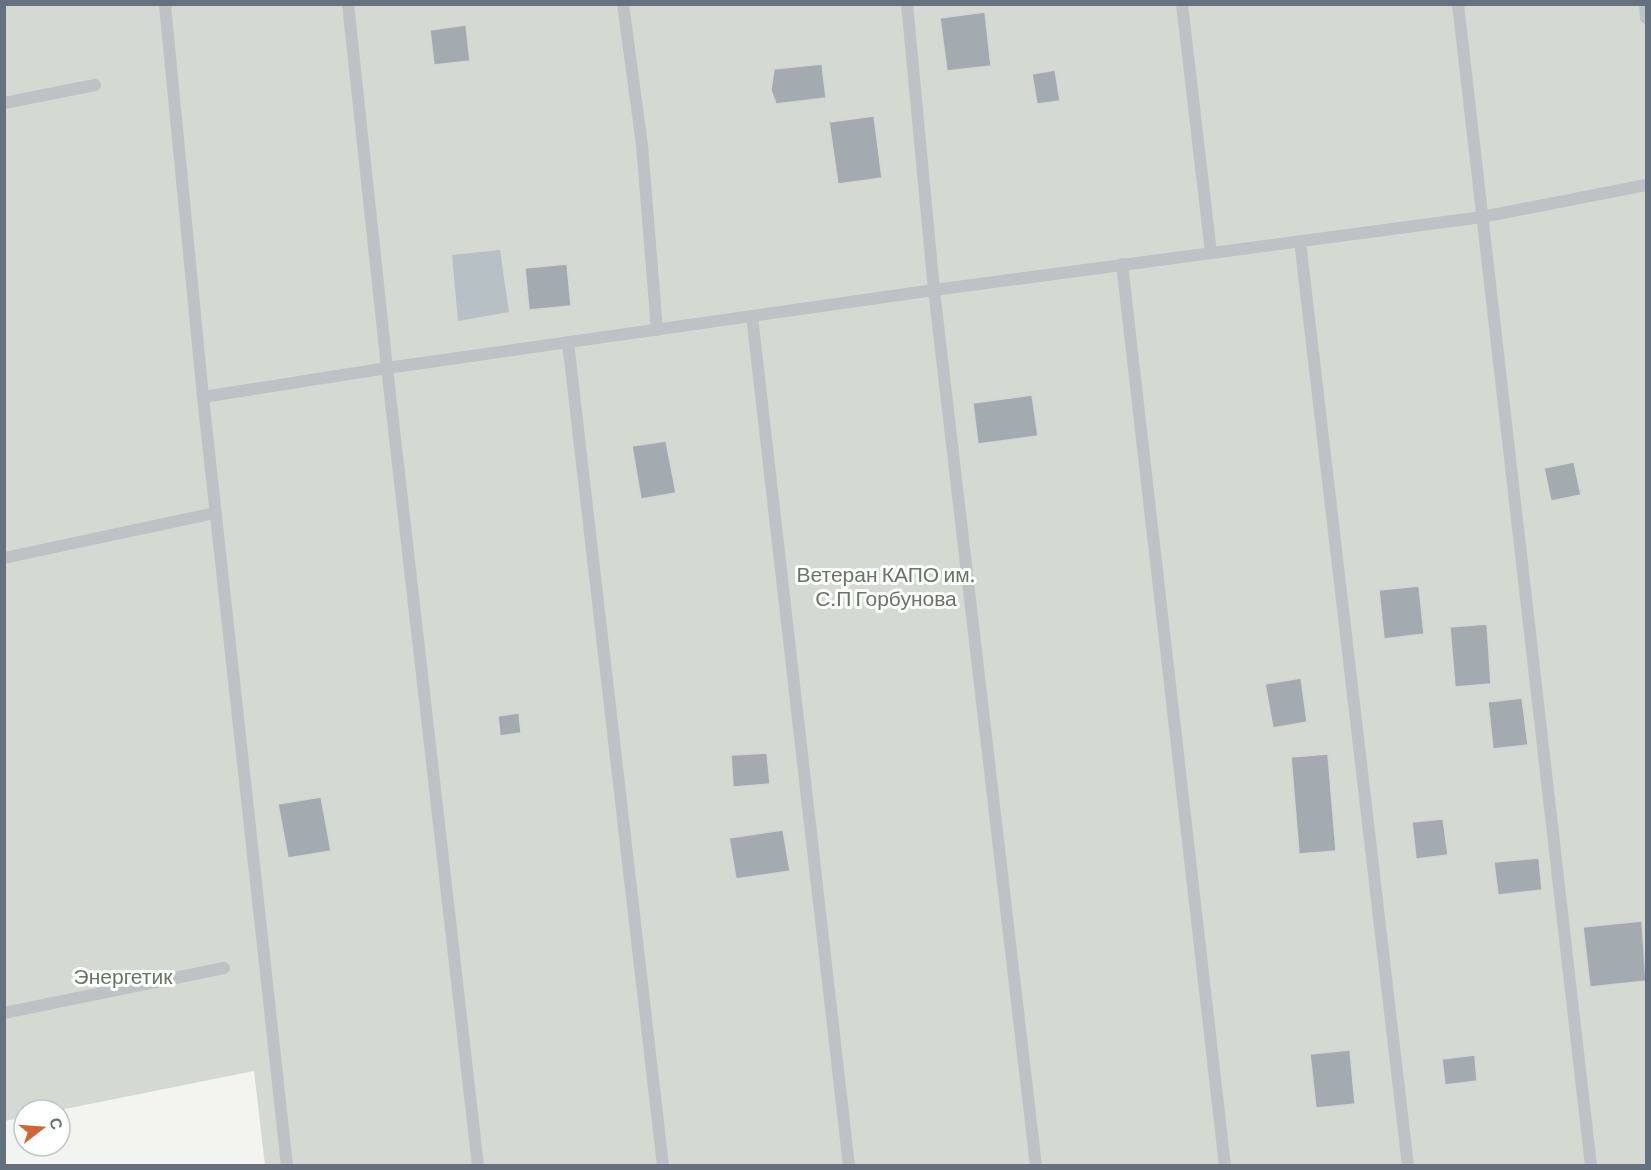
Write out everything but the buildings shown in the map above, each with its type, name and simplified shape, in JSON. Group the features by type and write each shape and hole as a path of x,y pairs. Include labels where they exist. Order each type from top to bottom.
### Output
{"lane":[{"path":"167,4 165,5 166,17 203,397 287,1166"},
{"path":"348,4 478,1166"},
{"path":"623,4 642,145 657,330"},
{"path":"907,4 934,290 1036,1166"},
{"path":"1182,4 1211,253"},
{"path":"1458,4 1591,1166"},
{"path":"1645,4 1647,18"},
{"path":"4,103 95,85"},
{"path":"203,397 387,368 934,290 1482,217 1647,185"},
{"path":"1300,241 1408,1166"},
{"path":"1122,264 1225,1166"},
{"path":"752,316 849,1166"},
{"path":"568,342 663,1166"},
{"path":"4,558 215,513"},
{"path":"4,1013 224,968"}],"green space":[{"name":"Ветеран КАПО им. С.П Горбунова","path":"5,5 1646,5 1646,1165 265,1165 254,1071 72,1108 72,1098 12,1098 12,1120 5,1121"}],"shaded area":[{"path":"500,250 509,312 458,321 452,255"}],"park label":[{"name":"Энергетик","path":"123,975"}]}
